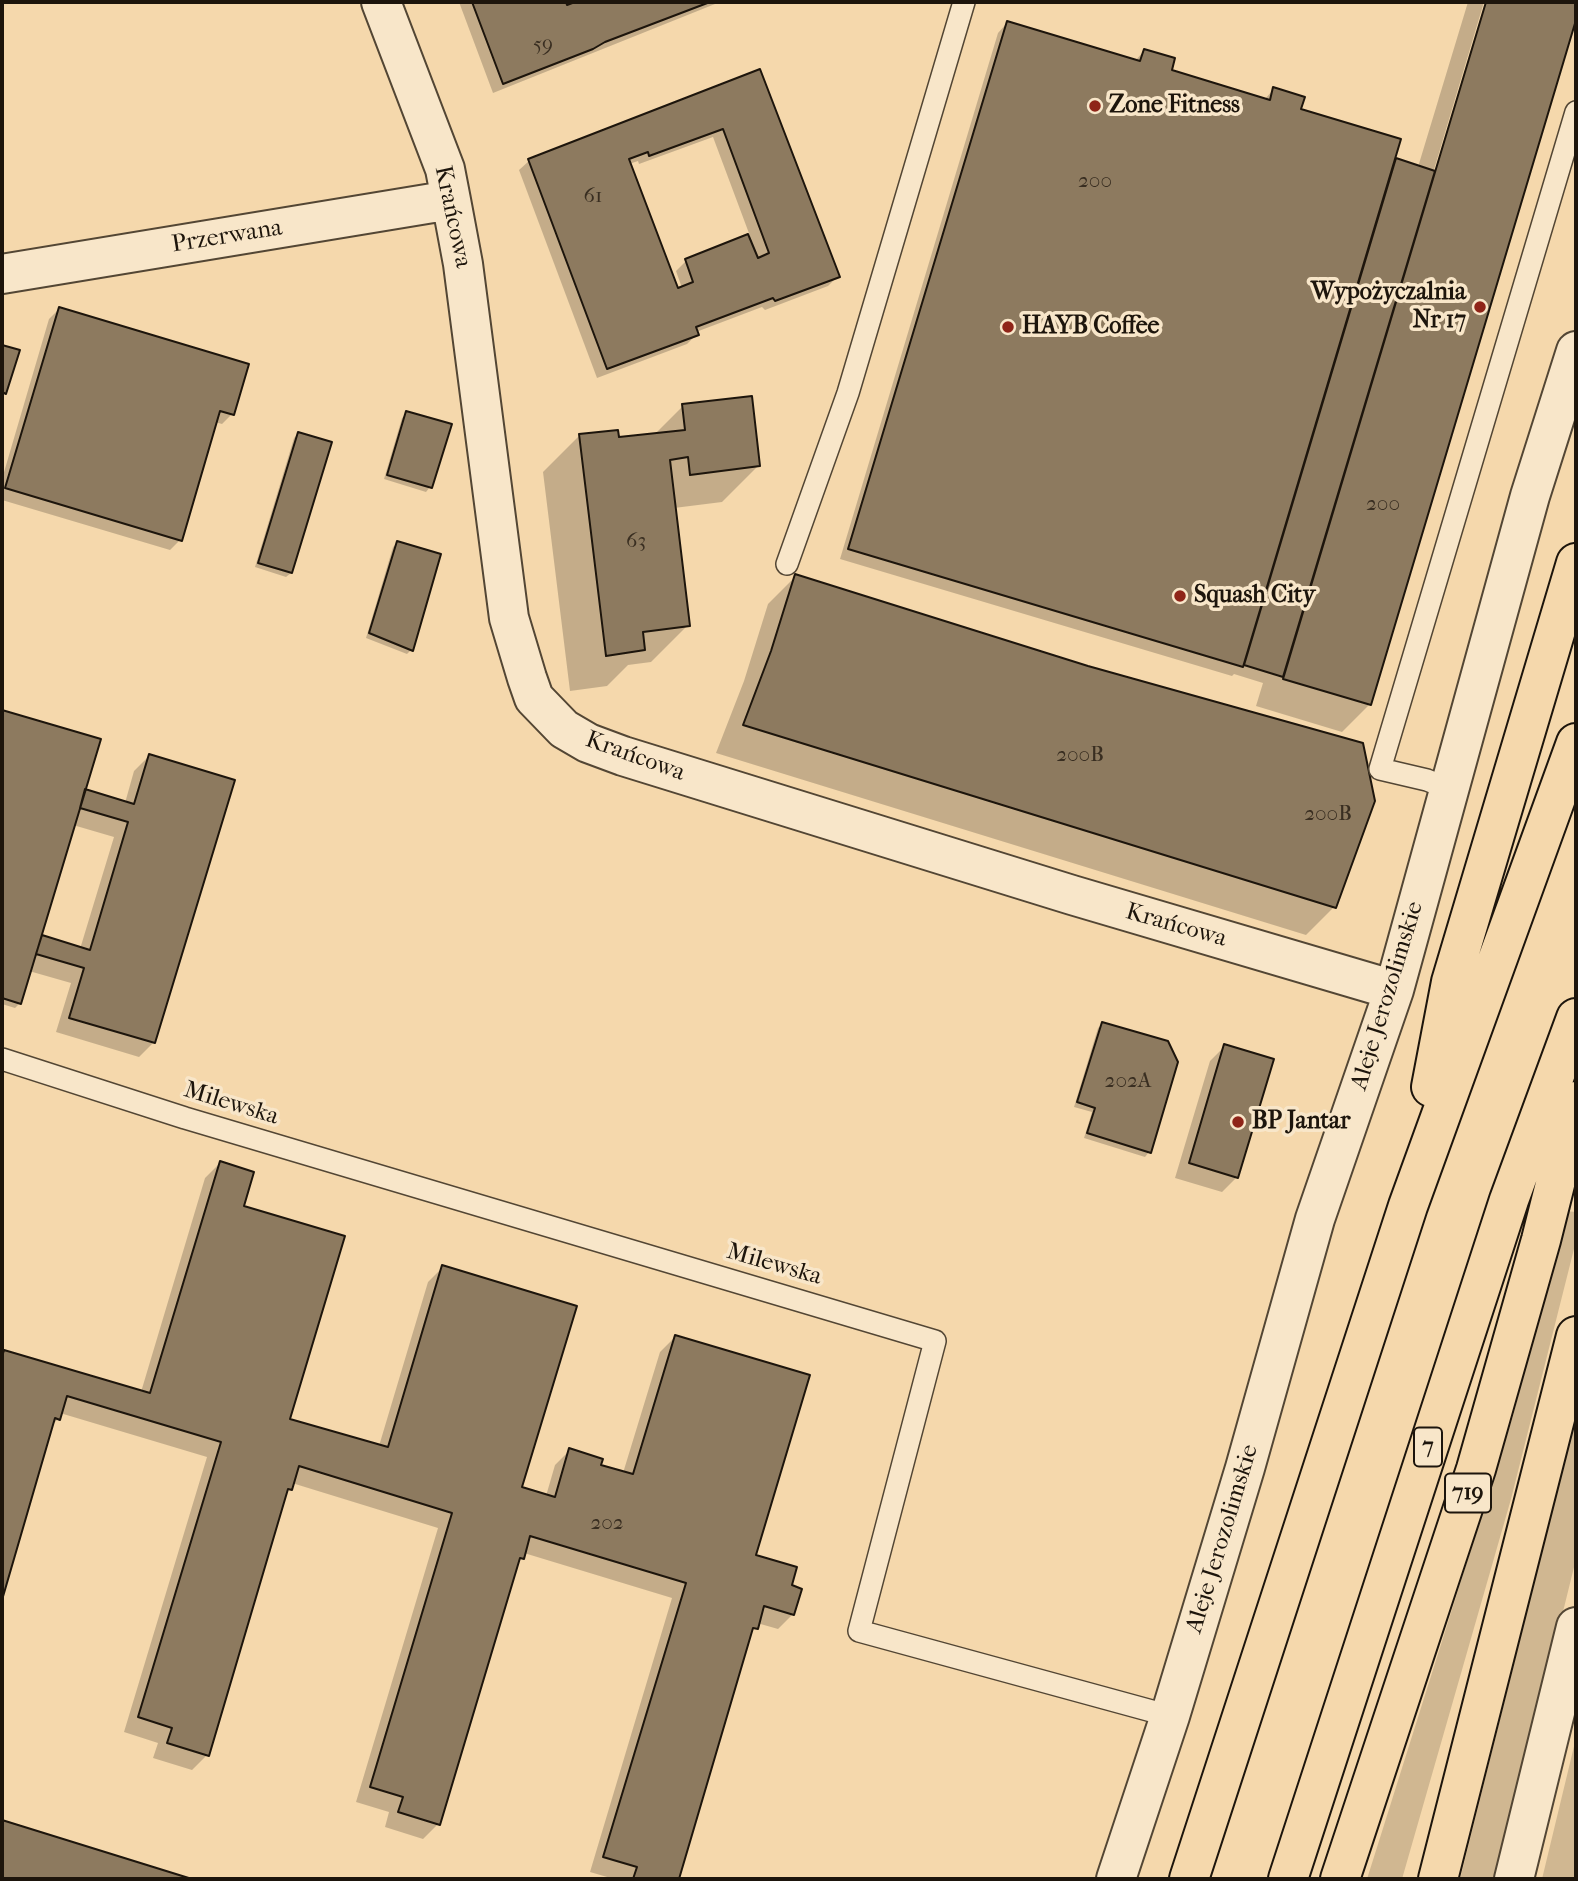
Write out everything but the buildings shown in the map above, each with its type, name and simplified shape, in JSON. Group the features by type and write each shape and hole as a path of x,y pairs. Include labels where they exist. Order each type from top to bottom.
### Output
{"main road":[{"path":"1408,1206 1451,982 1576,563"},
{"path":"1189,1879 1408,1206 1576,743"},
{"name":"7","path":"1288,1879 1509,1200 1576,1018"},
{"name":"719","path":"1340,1879 1476,1469 1541,1240 1576,1101"},
{"path":"1437,1879 1576,1336"},
{"path":"1418,1879 1484,1697"}],"street":[{"name":"Krańcowa","path":"381,2 444,169 452,200 463,264 509,618 534,698 564,729 588,743 637,760 1072,895 1394,990"},
{"name":"Przerwana","path":"2,274 452,200"},
{"name":"Aleje Jerozolimskie","path":"1116,1879 1170,1716 1249,1455 1315,1219 1394,990 1530,496 1576,351"},
{"path":"1514,1879 1576,1627"}],"lane":[{"path":"788,564 848,393 964,2"},
{"path":"1449,789 1427,780 1380,769 1576,112"},
{"name":"Milewska","path":"2,1059 198,1122 935,1340 859,1632 1170,1716"}],"shaded area":[{"path":"1565,1211 1576,1212 1576,1241 1511,1499 1402,1879 1367,1879 1513,1416"},
{"path":"1576,1416 1576,1559 1497,1879 1460,1879"},
{"path":"1576,1738 1576,1879 1542,1879"}],"place":[{"name":"Zone Fitness","path":"1095,106"},
{"name":"Wypożyczalnia Nr 17","path":"1480,307"},
{"name":"HAYB Coffee","path":"1008,327"},
{"name":"Squash City","path":"1180,596"},
{"name":"BP Jantar","path":"1238,1122"}]}
